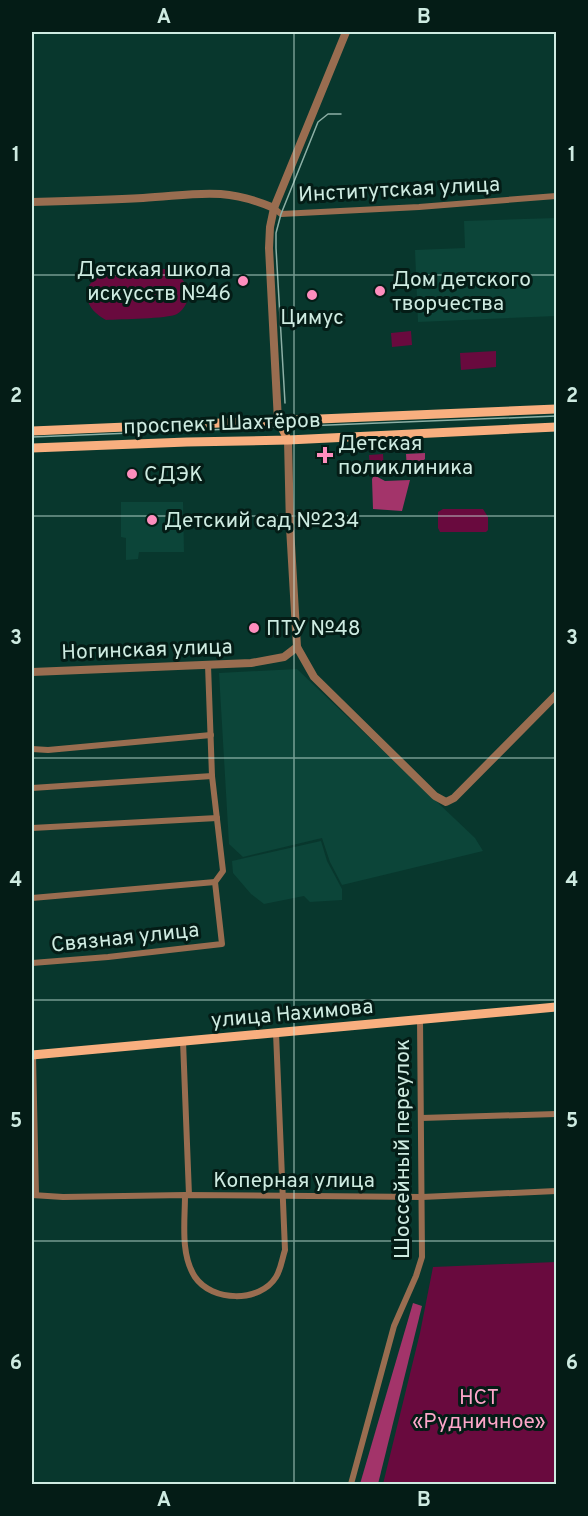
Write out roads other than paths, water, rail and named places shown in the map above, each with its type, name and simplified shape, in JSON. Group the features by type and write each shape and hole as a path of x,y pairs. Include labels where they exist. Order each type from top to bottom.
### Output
{"main road":[{"name":"проспект Шахтёров","path":"32,431 556,409"},
{"path":"278,421 288,440"},
{"name":"проспект Шахтёров","path":"32,448 288,440 556,427"},
{"name":"улица Нахимова","path":"32,1055 556,1007"}],"street":[{"path":"278,421 269,248 270,227 274,208 346,32"},
{"name":"Институтская улица","path":"32,202 203,193 237,195 253,199 274,208 281,214 419,207 556,196"},
{"path":"288,440 297,648 307,667 324,688 435,796 446,802 454,798 556,695"},
{"name":"Ногинская улица","path":"32,672 276,660 297,648"},
{"path":"32,898 215,882 223,871 212,776 208,665"},
{"path":"32,750 211,735"},
{"path":"32,788 212,776"},
{"path":"32,828 217,818"},
{"name":"Связная улица","path":"32,963 222,944 215,882"},
{"path":"556,1007 556,1015"},
{"name":"Шоссейный переулок","path":"351,1485 394,1326 422,1257 420,1019"},
{"path":"183,1041 187,1195 186,1255 195,1277 203,1286 223,1296 235,1297 255,1292 270,1284 276,1277 285,1250 276,1033"},
{"path":"32,1055 34,1195"},
{"path":"421,1118 556,1114"},
{"name":"Коперная улица","path":"34,1195 63,1197 187,1195 422,1197 556,1191"}],"tram line":[{"path":"285,403 276,233 281,214 318,122 328,114 341,114"},
{"path":"32,437 556,416"}],"place":[{"name":"Детская школа искусств №46","path":"243,281"},
{"name":"Дом детского творчества","path":"380,291"},
{"name":"Цимус","path":"312,295"},
{"name":"Детская поликлиника","path":"325,455"},
{"name":"СДЭК","path":"132,474"},
{"name":"Детский сад №234","path":"152,520"},
{"name":"ПТУ №48","path":"254,628"}],"park label":[{"name":"НСТ «Рудничное»","path":"479,1409"}]}
